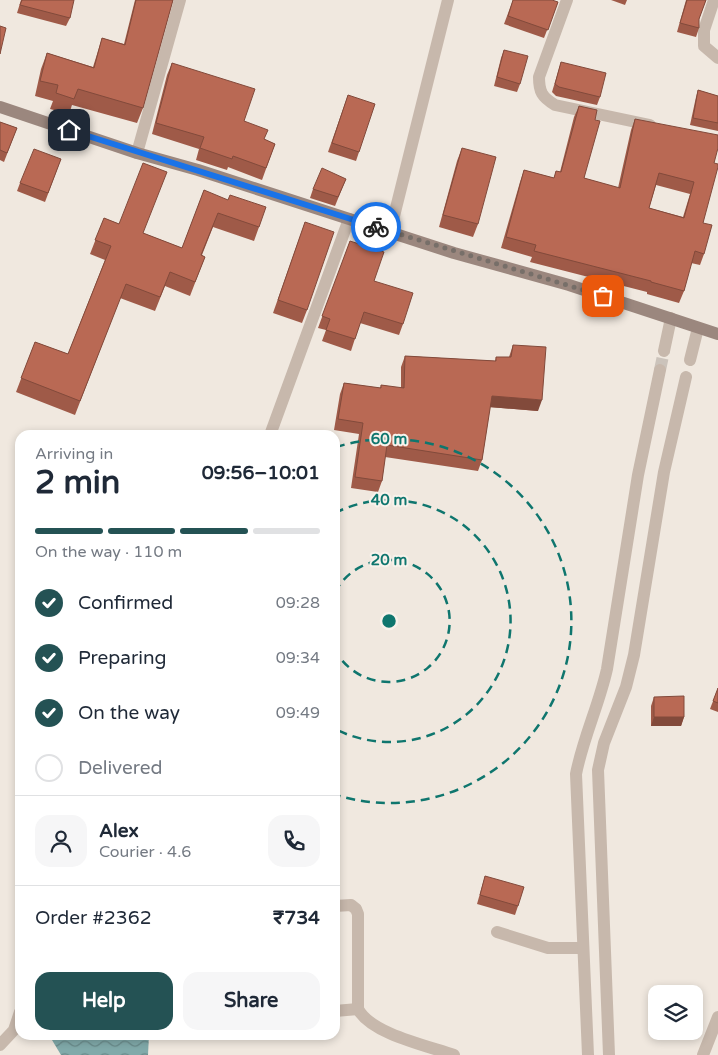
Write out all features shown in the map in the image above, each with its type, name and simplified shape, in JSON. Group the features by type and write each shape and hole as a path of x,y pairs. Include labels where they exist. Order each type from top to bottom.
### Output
{"main road":[{"path":"0,108 454,253 569,285 718,334"}],"street":[{"path":"137,153 180,0"},
{"path":"390,232 448,0"},
{"path":"567,0 539,77 539,90 544,98 555,105 660,127"},
{"path":"714,0 704,30 704,46 718,58"},
{"path":"272,430 349,219"},
{"path":"664,350 671,318"},
{"path":"690,360 698,328"},
{"path":"588,1055 576,774 580,751 600,701 609,660 638,475 660,370"},
{"path":"609,1055 598,770 604,743 626,687 634,655 664,472 686,377"},
{"path":"340,906 351,905 356,908 358,914 358,1009 362,1017 378,1028 454,1055"},
{"path":"496,932 548,948 583,948"},
{"path":"340,1011 358,1009"},
{"path":"703,1055 718,1017"},
{"path":"0,1046 15,1027"}],"water":[{"path":"52,1040 149,1040 148,1055 61,1055"}],"building":[{"path":"22,0 74,0 70,18 20,5"},
{"path":"136,0 173,0 143,108 78,89 74,99 56,93 58,85 40,81 47,53 94,68 102,38 125,45"},
{"path":"513,0 552,0 558,2 548,30 508,16"},
{"path":"687,0 706,0 699,19 699,28 680,23"},
{"path":"0,26 6,28 0,54"},
{"path":"504,50 528,56 520,84 497,77"},
{"path":"561,62 606,73 600,97 559,87 555,84"},
{"path":"172,63 255,89 244,121 268,130 264,139 275,144 266,168 233,156 232,159 200,148 204,137 156,123"},
{"path":"698,90 718,96 718,123 693,118"},
{"path":"348,95 375,104 359,152 332,143"},
{"path":"579,106 597,110 595,120 600,121 584,178 620,188 635,119 718,135 718,148 714,163 718,164 718,167 703,223 712,225 704,254 695,251 684,291 534,251 536,245 506,237 524,170 554,178 556,171 561,172","holes":["659,173 694,182 684,218 649,208"]},
{"path":"0,122 17,128 7,153 0,150"},
{"path":"462,148 496,157 478,224 443,215"},
{"path":"34,149 61,159 48,193 20,183"},
{"path":"143,163 167,172 143,233 182,248 204,190 228,200 230,195 266,207 259,227 218,213 201,255 205,257 195,282 170,272 160,297 126,284 80,401 21,378 35,342 68,354 111,246 95,240 104,218 119,224"},
{"path":"322,168 346,179 338,197 313,189"},
{"path":"305,222 334,232 307,310 278,300"},
{"path":"350,241 384,252 374,281 413,293 403,324 364,312 355,339 326,330 330,319 322,316"},
{"path":"513,345 546,347 542,400 492,396 482,460 387,445 382,481 355,477 363,423 338,419 344,383 381,388 381,385 404,388 405,356 496,361 496,357 511,357"},
{"path":"718,688 718,703 713,701"},
{"path":"684,696 684,717 654,717 654,697"},
{"path":"485,876 524,887 518,906 480,895"}],"tunnel":[{"path":"660,370 664,351"}],"way so far":[{"path":"376,227 454,253 603,296"}],"route":[{"path":"69,130 376,227"}]}
